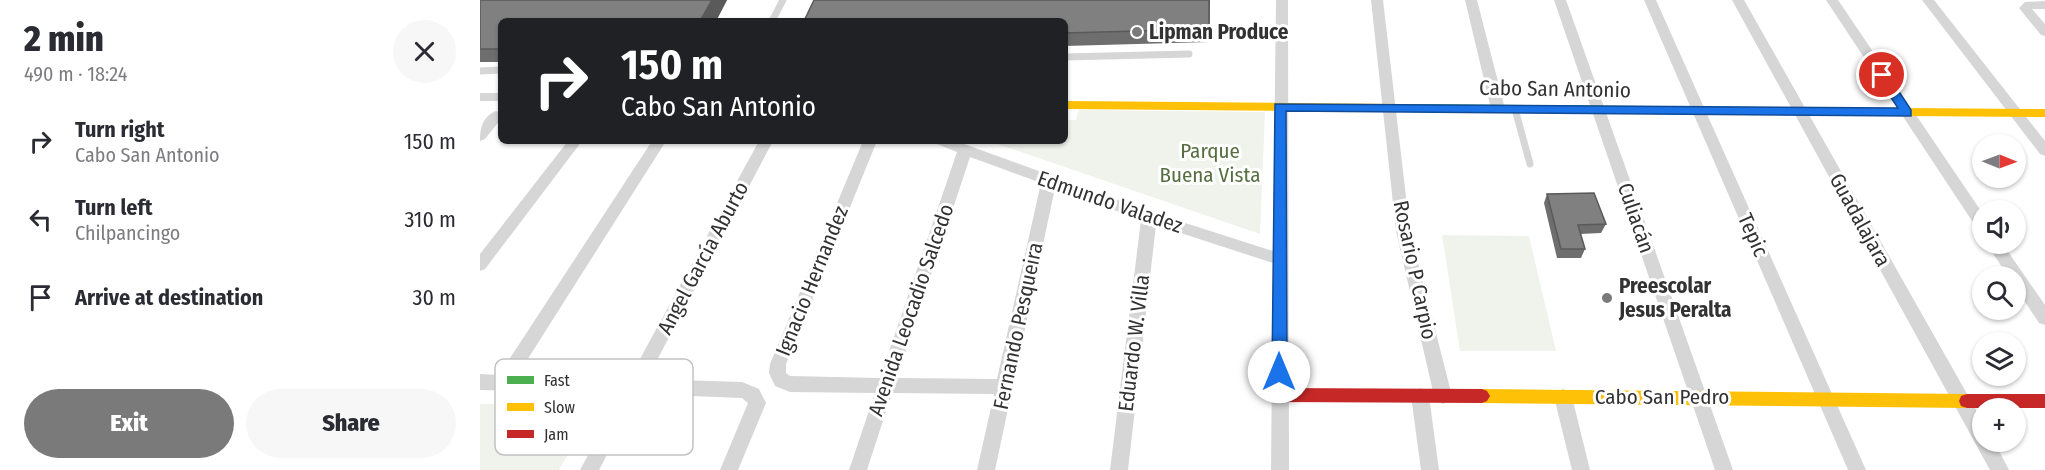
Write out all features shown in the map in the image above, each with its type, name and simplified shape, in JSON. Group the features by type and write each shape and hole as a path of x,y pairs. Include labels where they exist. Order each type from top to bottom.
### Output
{"street":[{"path":"1280,470 1282,0"},
{"name":"Rosario P Carpio","path":"1377,0 1391,107 1403,231 1443,396"},
{"path":"1471,0 1498,109"},
{"name":"Culiacán","path":"1560,0 1724,470"},
{"name":"Tepic","path":"1650,0 1857,470"},
{"name":"Guadalajara","path":"1738,0 1972,418"},
{"path":"1832,0 1972,210"},
{"path":"1928,0 2045,151"},
{"path":"2045,5 2029,5 2025,8 2045,32"},
{"path":"480,97 498,97"},
{"name":"Cabo San Antonio","path":"1068,105 2045,114"},
{"path":"480,136 496,117"},
{"path":"480,265 573,144"},
{"path":"519,359 657,144"},
{"name":"Angel García Aburto","path":"649,359 764,144"},
{"name":"Ignacio Hernandez","path":"869,144 778,364 777,373 781,381 790,384 884,387 1005,387"},
{"name":"Edmundo Valadez","path":"950,144 1149,217 1280,259"},
{"name":"Avenida Leocadio Salcedo","path":"858,470 965,150"},
{"name":"Fernando Pesqueira","path":"986,470 1049,182"},
{"name":"Eduardo W. Villa","path":"1119,470 1149,217"},
{"path":"2002,254 2045,318"},
{"path":"693,389 742,390 753,394 757,403 729,470"},
{"name":"Cabo San Pedro","path":"1279,395 1700,397 1826,401 2045,402"},
{"path":"1420,396 1430,470"},
{"path":"1563,396 1581,470"},
{"name":"Guadalajara","path":"1990,452 2000,470"},
{"name":"Angel García Aburto","path":"589,470 597,455"}],"lane":[{"path":"774,18 783,0"},
{"path":"1068,57 1189,54"},
{"path":"480,71 498,70"},
{"path":"1515,109 1530,164"}],"green space":[{"name":"Parque Buena Vista","path":"1079,110 1265,112 1260,234 998,144 1068,144 1068,120 1076,120"},
{"path":"1442,235 1529,236 1556,351 1460,351"},
{"path":"480,404 495,404 495,455 568,455 559,470 480,470"}],"building":[{"path":"480,0 712,0 702,18 498,18 498,49 480,49"},
{"name":"Lipman Produce","path":"814,0 1209,0 1209,29 1068,33 1068,18 805,18"},
{"path":"1594,193 1606,224 1578,225 1585,249 1561,249 1547,194"}],"traffic: fast":[{"path":"1400,108 1770,111"}],"traffic: slow":[{"path":"1068,105 1400,108"},
{"path":"1770,111 2045,113"},
{"path":"1482,396 1967,401"}],"traffic: jam":[{"path":"1279,395 1482,396"},
{"path":"1967,401 2045,401"}],"place":[{"name":"Lipman Produce","path":"1137,32"},
{"name":"Preescolar Jesus Peralta","path":"1607,298"}],"route":[{"path":"1279,372 1280,107 1619,111 1798,110 1907,113 1882,75"}]}
